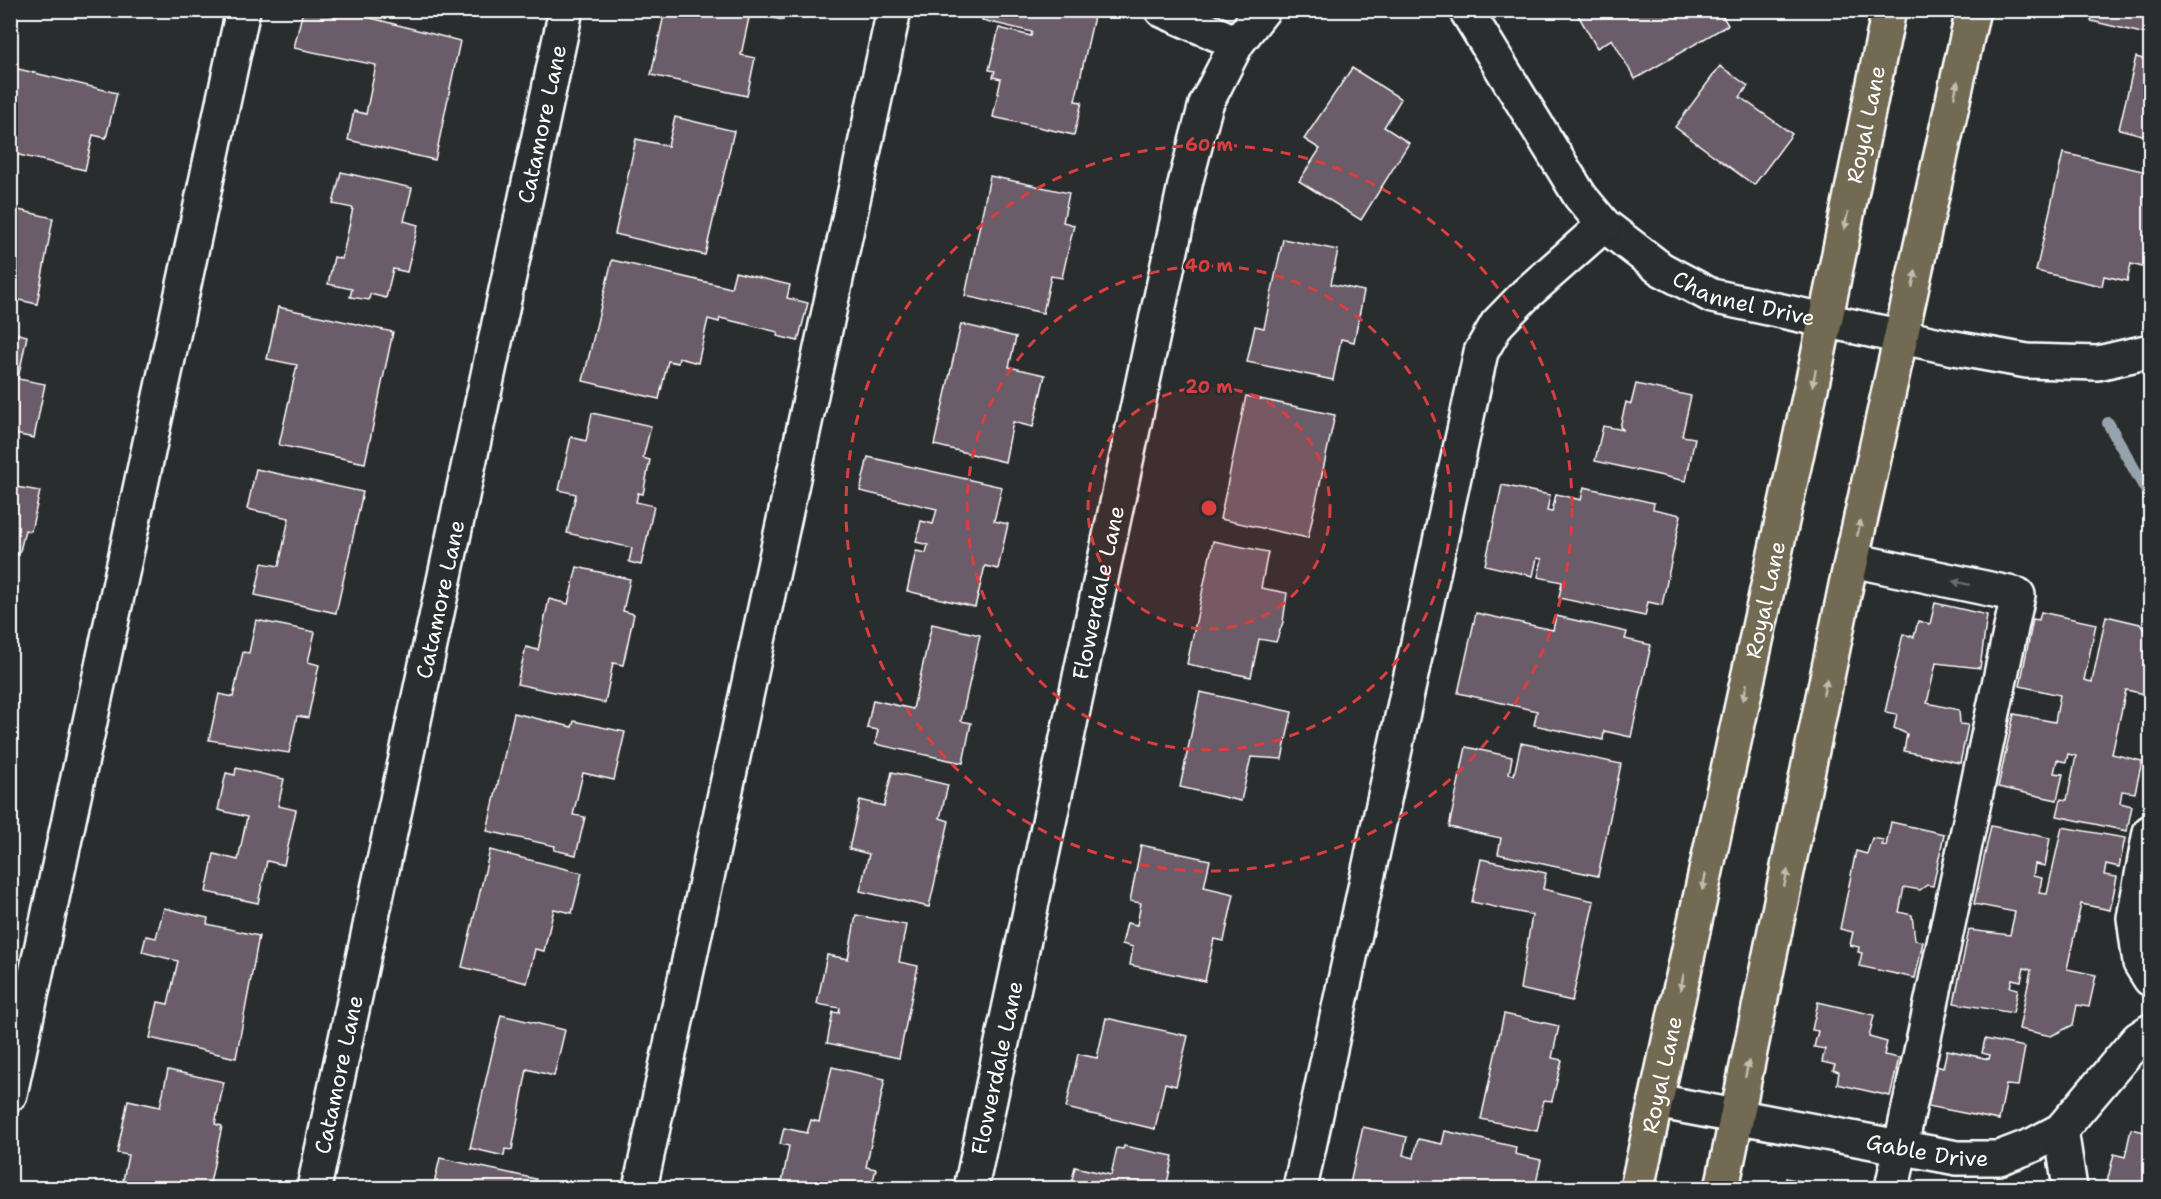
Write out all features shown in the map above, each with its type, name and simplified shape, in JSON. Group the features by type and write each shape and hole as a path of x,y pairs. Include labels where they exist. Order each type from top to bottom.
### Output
{"main road":[{"name":"Royal Lane","path":"1637,1188 1826,321 1889,10"},
{"path":"1722,1188 1852,560 1973,10"}],"street":[{"path":"10,1094 243,10"},
{"name":"Catamore Lane","path":"314,1188 566,10"},
{"path":"640,1188 894,10"},
{"path":"1162,10 1237,43"},
{"name":"Flowerdale Lane","path":"971,1188 1186,180 1206,104 1237,43 1263,10"},
{"name":"Channel Drive","path":"1467,10 1580,196 1604,225 1661,269 1712,296 2026,361 2098,363 2151,351"},
{"path":"1300,1188 1481,352 1497,324 1526,294 1604,225"},
{"path":"1852,560 2018,596 1892,1188"},
{"path":"2151,832 2134,918 2140,963 2151,979"},
{"name":"Gable Drive","path":"1656,1101 1957,1158 1999,1158 2033,1145 2061,1130 2138,1039 2151,1031"},
{"path":"2061,1130 2070,1188"}],"building":[{"path":"303,10 335,16 336,10 340,10 460,41 435,160 348,140 354,111 366,114 376,65 294,48"},
{"path":"665,10 786,10 783,20 750,13 741,55 755,58 747,96 651,75"},
{"path":"984,10 1087,10 1095,12 1075,101 1082,102 1074,135 993,117 1001,79 993,77 995,71 989,70 999,28 1031,36 1032,32 982,20"},
{"path":"1575,10 1719,10 1728,25 1635,79 1612,39 1597,48"},
{"path":"2094,10 2150,10 2150,35 2091,21"},
{"path":"2136,57 2150,61 2150,137 2119,129"},
{"path":"1720,66 1748,86 1740,97 1792,134 1754,185 1675,127"},
{"path":"10,67 117,93 106,138 93,135 85,170 10,153"},
{"path":"1352,68 1401,99 1384,127 1409,143 1361,220 1299,181 1320,149 1304,139"},
{"path":"675,117 734,131 705,255 615,234 636,139 668,146"},
{"path":"2063,153 2147,172 2145,184 2150,185 2150,269 2131,264 2127,281 2104,276 2102,286 2036,271"},
{"path":"341,172 412,188 404,221 418,225 407,272 393,269 386,298 370,294 369,300 350,297 352,289 328,284 334,257 342,259 353,208 333,204"},
{"path":"990,176 1069,193 1063,222 1074,225 1062,278 1051,276 1043,313 965,296"},
{"path":"10,208 53,218 37,304 10,298"},
{"path":"1283,239 1338,250 1331,284 1364,291 1354,342 1341,339 1333,380 1247,362 1255,326 1264,328"},
{"path":"612,260 731,288 735,272 790,285 787,298 808,303 798,341 777,336 778,332 720,318 719,322 708,319 698,363 679,358 678,363 668,361 659,399 583,381"},
{"path":"278,307 393,332 365,463 279,445 297,365 267,359"},
{"path":"961,324 1016,337 1009,367 1045,375 1033,427 1013,422 1005,462 934,445"},
{"path":"10,332 27,336 18,379 45,384 34,438 10,433"},
{"path":"1636,384 1691,396 1682,436 1695,438 1686,481 1595,461 1603,426 1624,430 1620,427 1626,402 1631,404"},
{"path":"1246,396 1335,415 1308,538 1220,519"},
{"path":"592,413 651,426 643,458 650,460 643,494 638,493 636,502 654,506 641,565 629,562 632,548 567,533 576,494 559,490 571,437 586,441"},
{"path":"868,457 1002,487 994,521 1008,524 998,569 985,566 975,607 907,591 916,551 926,553 928,545 916,542 921,521 933,524 937,509 860,491"},
{"path":"256,469 363,492 336,613 255,595 262,563 279,566 289,518 247,509"},
{"path":"1502,485 1550,495 1547,511 1552,512 1556,494 1581,500 1584,487 1654,503 1653,509 1681,515 1662,605 1648,602 1645,616 1559,598 1562,582 1538,577 1542,559 1537,558 1533,576 1485,565"},
{"path":"10,486 40,491 31,531 25,530 19,555 10,553"},
{"path":"1213,541 1268,552 1261,588 1287,593 1283,622 1276,642 1259,639 1251,677 1187,664"},
{"path":"577,567 630,579 623,611 634,614 623,665 613,663 605,703 517,684 526,647 538,650 549,599 568,604"},
{"path":"1935,603 1987,615 1980,668 1936,663 1927,703 1959,710 1960,724 1968,725 1960,763 1904,751 1907,734 1894,728 1897,714 1885,712 1903,634 1914,637 1918,621 1930,624"},
{"path":"2041,612 2096,624 2084,680 2092,682 2106,616 2140,624 2150,639 2150,695 2126,690 2112,754 2142,761 2135,793 2122,791 2120,803 2132,806 2127,831 2057,816 2061,799 2067,800 2076,756 2068,754 2066,762 2057,760 2054,773 2063,774 2057,800 1998,787 2014,714 2055,722 2060,695 2020,686 2033,619 2039,620"},
{"path":"1476,613 1553,630 1556,616 1627,632 1625,639 1651,645 1631,737 1604,731 1603,740 1534,725 1537,711 1458,693"},
{"path":"256,620 315,632 308,662 319,665 308,718 297,716 289,753 209,740 219,694 233,697 243,652 249,653"},
{"path":"932,624 980,635 961,721 971,723 963,763 875,744 878,730 867,728 873,700 913,709"},
{"path":"1200,692 1292,712 1282,759 1251,757 1241,801 1180,787"},
{"path":"514,713 572,727 574,721 625,732 614,780 583,773 573,815 585,817 576,855 554,850 555,846 487,831"},
{"path":"1521,743 1621,764 1598,876 1498,854 1501,838 1449,827 1466,747 1512,757 1509,774 1514,775"},
{"path":"236,768 284,779 278,806 296,810 284,865 267,861 258,903 206,892 214,854 238,860 247,817 218,810 226,773 235,775"},
{"path":"892,772 948,785 940,818 949,821 929,907 860,891 869,854 849,849 860,800 884,806"},
{"path":"1891,822 1944,834 1933,886 1927,885 1920,890 1904,887 1899,912 1912,915 1915,940 1923,942 1915,978 1859,966 1862,953 1858,952 1859,947 1850,945 1853,932 1840,929 1856,851 1867,854 1872,838 1884,840 1882,845 1886,846"},
{"path":"1991,826 2050,838 2045,866 2035,864 2033,876 2042,878 2039,893 2047,894 2062,827 2125,838 2119,867 2106,864 2104,875 2117,877 2110,910 2081,904 2067,969 2096,975 2089,1007 2077,1005 2073,1025 2051,1036 2019,1029 2031,970 2024,968 2021,981 2012,979 2010,987 2018,989 2013,1013 1954,1003 1969,930 2010,935 2015,912 1974,904"},
{"path":"1141,845 1210,860 1204,887 1234,894 1224,941 1214,939 1205,981 1130,965 1133,947 1122,944 1127,923 1137,925 1141,903 1130,901"},
{"path":"490,850 582,873 572,913 554,909 544,951 535,949 527,983 462,967"},
{"path":"1481,859 1546,873 1543,889 1594,901 1572,1001 1520,989 1532,915 1472,902"},
{"path":"164,908 208,918 207,924 259,936 236,1058 150,1038 158,1002 168,1004 178,961 142,952 146,936 156,938"},
{"path":"856,915 906,925 899,962 918,966 899,1058 827,1043 833,1012 839,1013 840,1008 817,1004 827,955 848,959"},
{"path":"1818,1002 1874,1015 1869,1037 1887,1042 1884,1055 1899,1058 1890,1096 1837,1084 1839,1072 1833,1070 1835,1065 1822,1062 1825,1049 1814,1047 1818,1031 1812,1030"},
{"path":"1504,1014 1559,1026 1552,1058 1562,1060 1552,1101 1544,1100 1537,1131 1481,1119"},
{"path":"501,1015 565,1030 554,1076 527,1069 512,1150 505,1149 504,1156 470,1148"},
{"path":"1106,1018 1188,1036 1176,1086 1165,1083 1155,1129 1066,1108 1078,1054 1097,1058"},
{"path":"1985,1039 2025,1047 2018,1086 2006,1085 1999,1120 1928,1106 1936,1066 1943,1068 1947,1050 1989,1059 1990,1055 1982,1053"},
{"path":"832,1067 885,1079 866,1167 876,1169 871,1188 781,1188 789,1146 780,1144 784,1128 807,1133 811,1120 819,1122"},
{"path":"168,1070 224,1082 215,1124 222,1126 209,1188 122,1186 128,1155 117,1153 128,1100 160,1107"},
{"path":"1363,1127 1407,1137 1403,1155 1414,1158 1418,1139 1442,1144 1445,1131 1516,1147 1515,1154 1541,1160 1535,1188 1349,1188"},
{"path":"2131,1129 2150,1133 2150,1188 2106,1186 2114,1154 2125,1157"},
{"path":"1124,1146 1173,1156 1166,1188 1070,1188 1075,1167 1111,1175 1117,1148 1123,1149"},
{"path":"440,1158 536,1179 534,1188 433,1188"},
{"path":"1786,1178 1833,1188 1783,1188"}],"waterway":[{"path":"2108,423 2150,497"}]}
